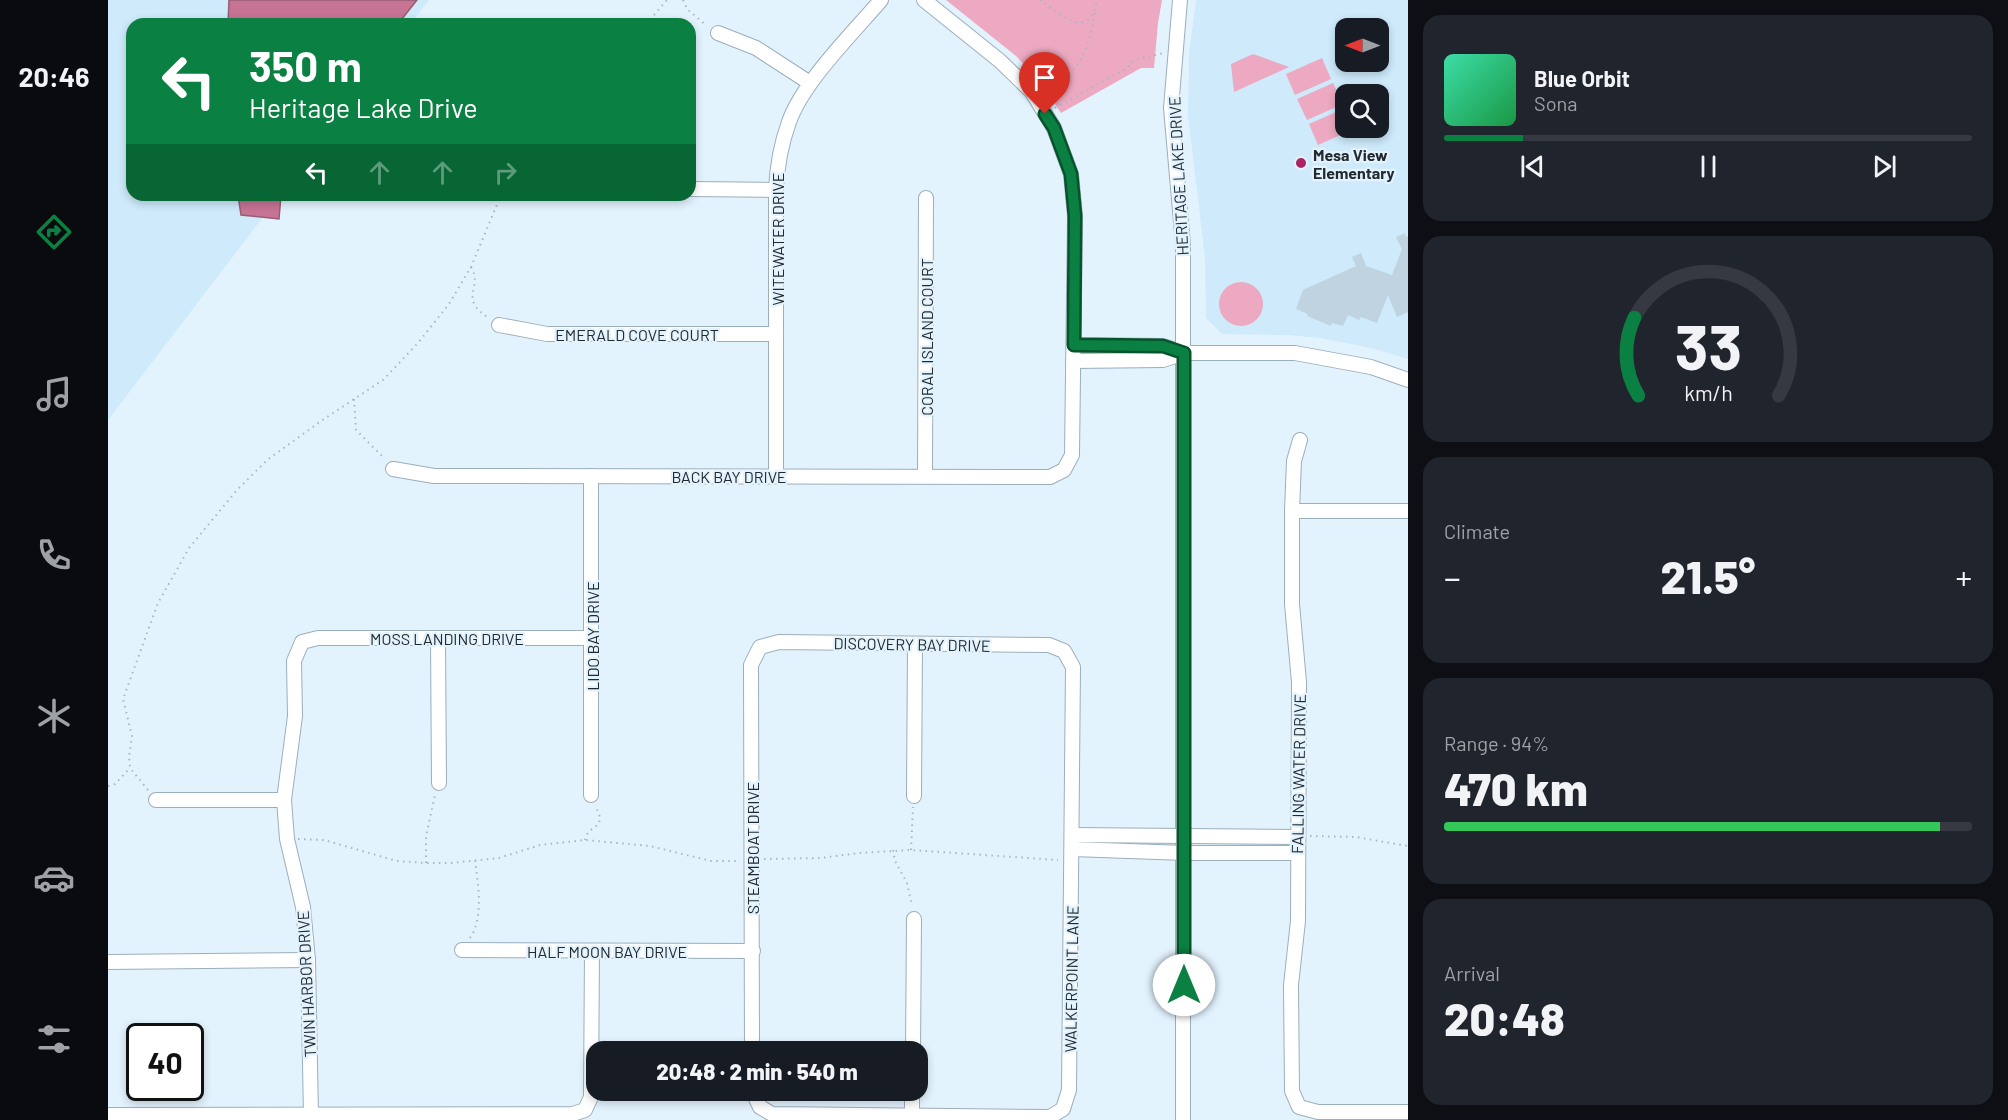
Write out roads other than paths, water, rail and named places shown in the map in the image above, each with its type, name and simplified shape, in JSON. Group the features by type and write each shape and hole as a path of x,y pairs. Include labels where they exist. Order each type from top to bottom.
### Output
{"street":[{"name":"WITEWATER DRIVE","path":"777,476 777,160 789,120 810,83 881,0"},
{"path":"924,0 999,61 1032,92 1054,128 1071,174 1075,216 1073,361 1163,360 1184,353"},
{"name":"HERITAGE LAKE DRIVE","path":"1180,0 1172,108 1183,245 1184,1120"},
{"path":"718,33 756,48 810,83"},
{"path":"696,189 776,190"},
{"name":"CORAL ISLAND COURT","path":"925,476 926,198"},
{"name":"EMERALD COVE COURT","path":"499,325 547,334 776,334"},
{"path":"1074,345 1163,346 1184,353 1296,353 1371,367 1408,380"},
{"name":"BACK BAY DRIVE","path":"393,469 434,476 1050,477 1064,470 1072,455 1073,361"},
{"name":"FALLING WATER DRIVE","path":"1300,440 1294,461 1292,511 1292,604 1299,682 1299,921 1291,997 1292,1091 1299,1107 1318,1112 1408,1112"},
{"name":"LIDO BAY DRIVE","path":"591,476 591,795"},
{"path":"1292,511 1408,511"},
{"name":"MOSS LANDING DRIVE","path":"302,642 318,638 592,638"},
{"path":"438,638 439,783"},
{"name":"TWIN HARBOR DRIVE","path":"302,642 294,661 295,716 284,800 286,839 303,906 308,960 310,1115"},
{"name":"DISCOVERY BAY DRIVE","path":"760,647 779,642 1049,645 1064,651"},
{"path":"914,796 915,644"},
{"name":"STEAMBOAT DRIVE","path":"752,1041 751,665 760,647"},
{"name":"WALKERPOINT LANE","path":"912,1115 1050,1117 1063,1109 1070,1090 1073,666 1064,651"},
{"path":"156,800 284,800"},
{"path":"1072,848 1185,836 1298,837"},
{"path":"1072,848 1185,853 1298,853"},
{"path":"912,1041 914,920"},
{"name":"HALF MOON BAY DRIVE","path":"462,950 753,951"},
{"path":"108,1115 469,1117 573,1114 585,1110 591,1097 592,951"},
{"path":"108,962 308,960"},
{"path":"757,1101 760,1107 772,1114 912,1115 912,1101"}],"place":[{"name":"Mesa View Elementary","path":"1301,163"}]}
